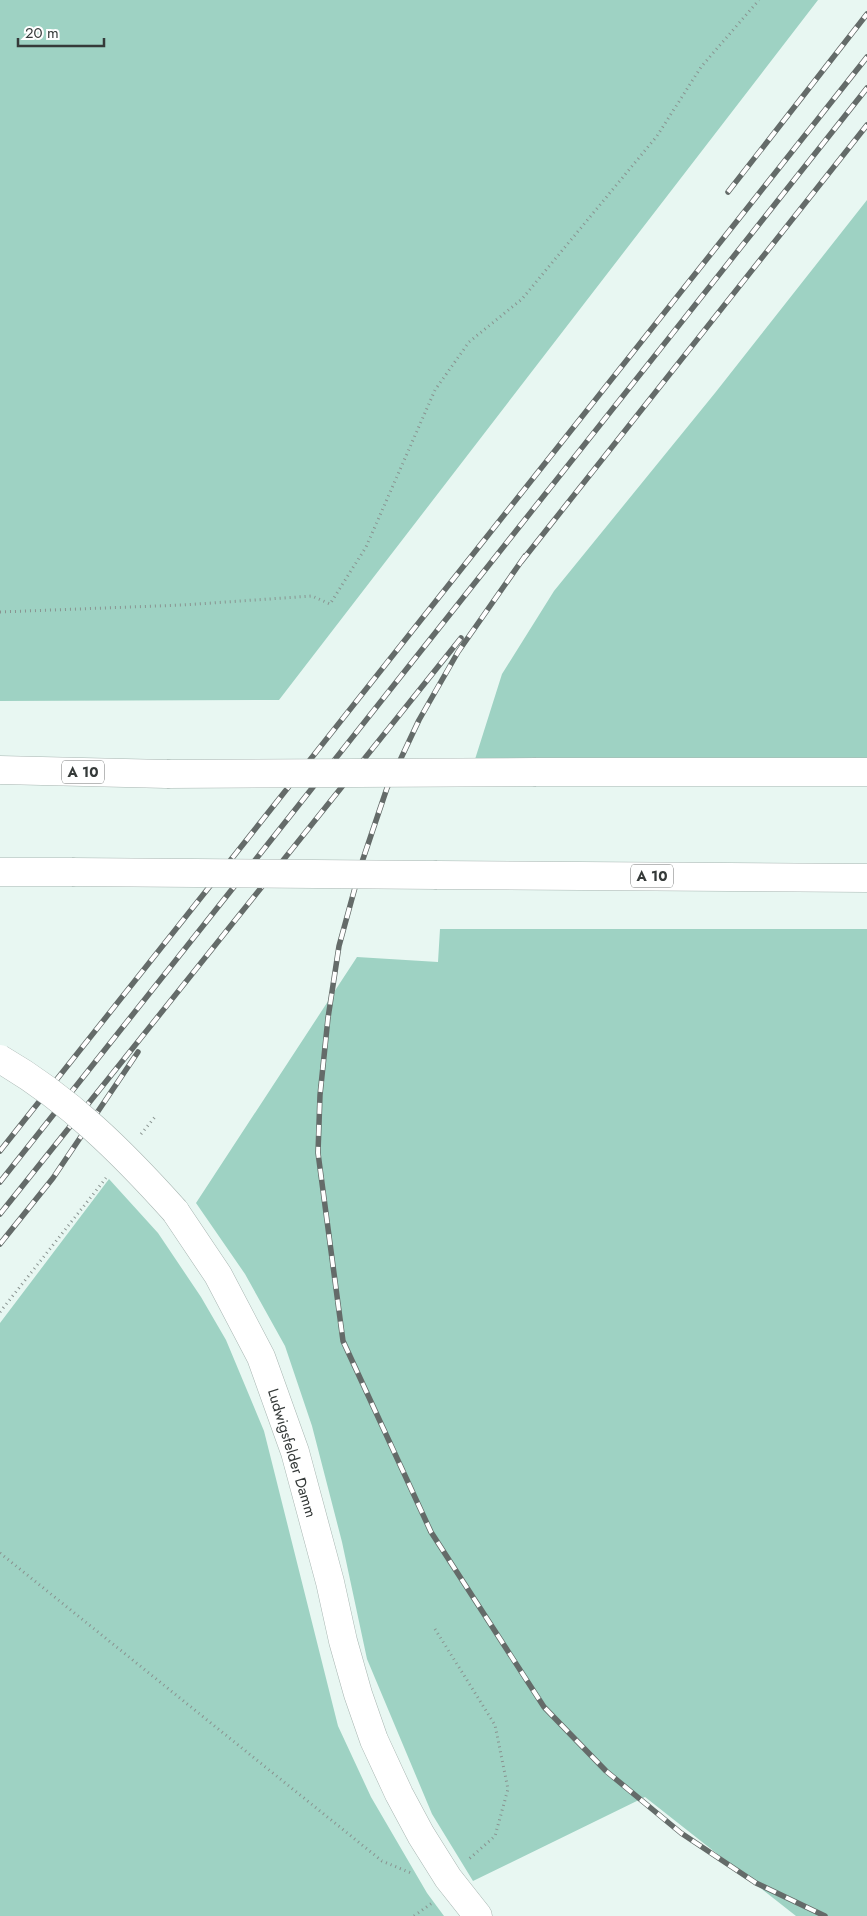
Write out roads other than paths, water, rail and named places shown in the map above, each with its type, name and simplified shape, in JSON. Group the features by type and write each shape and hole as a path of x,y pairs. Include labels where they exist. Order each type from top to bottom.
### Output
{"main road":[{"name":"A 10","path":"0,770 167,774 867,772"},
{"name":"A 10","path":"0,872 867,878"},
{"name":"Ludwigsfelder Damm","path":"0,1059 32,1080 89,1123 140,1172 175,1211 218,1275 262,1357 295,1452 330,1582 343,1641 371,1731 399,1794 421,1835 443,1889 478,1916"}],"railway":[{"path":"728,192 867,14"},
{"path":"0,1151 867,57"},
{"path":"0,1182 867,88"},
{"path":"521,562 867,125"},
{"path":"525,556 458,652 419,720 387,788 362,862 339,946 328,1018 320,1095 318,1153 343,1341 431,1532 544,1707 606,1771 681,1833 756,1883 825,1916"},
{"path":"0,1214 461,638"},
{"path":"0,1244 53,1178 138,1052"}]}
